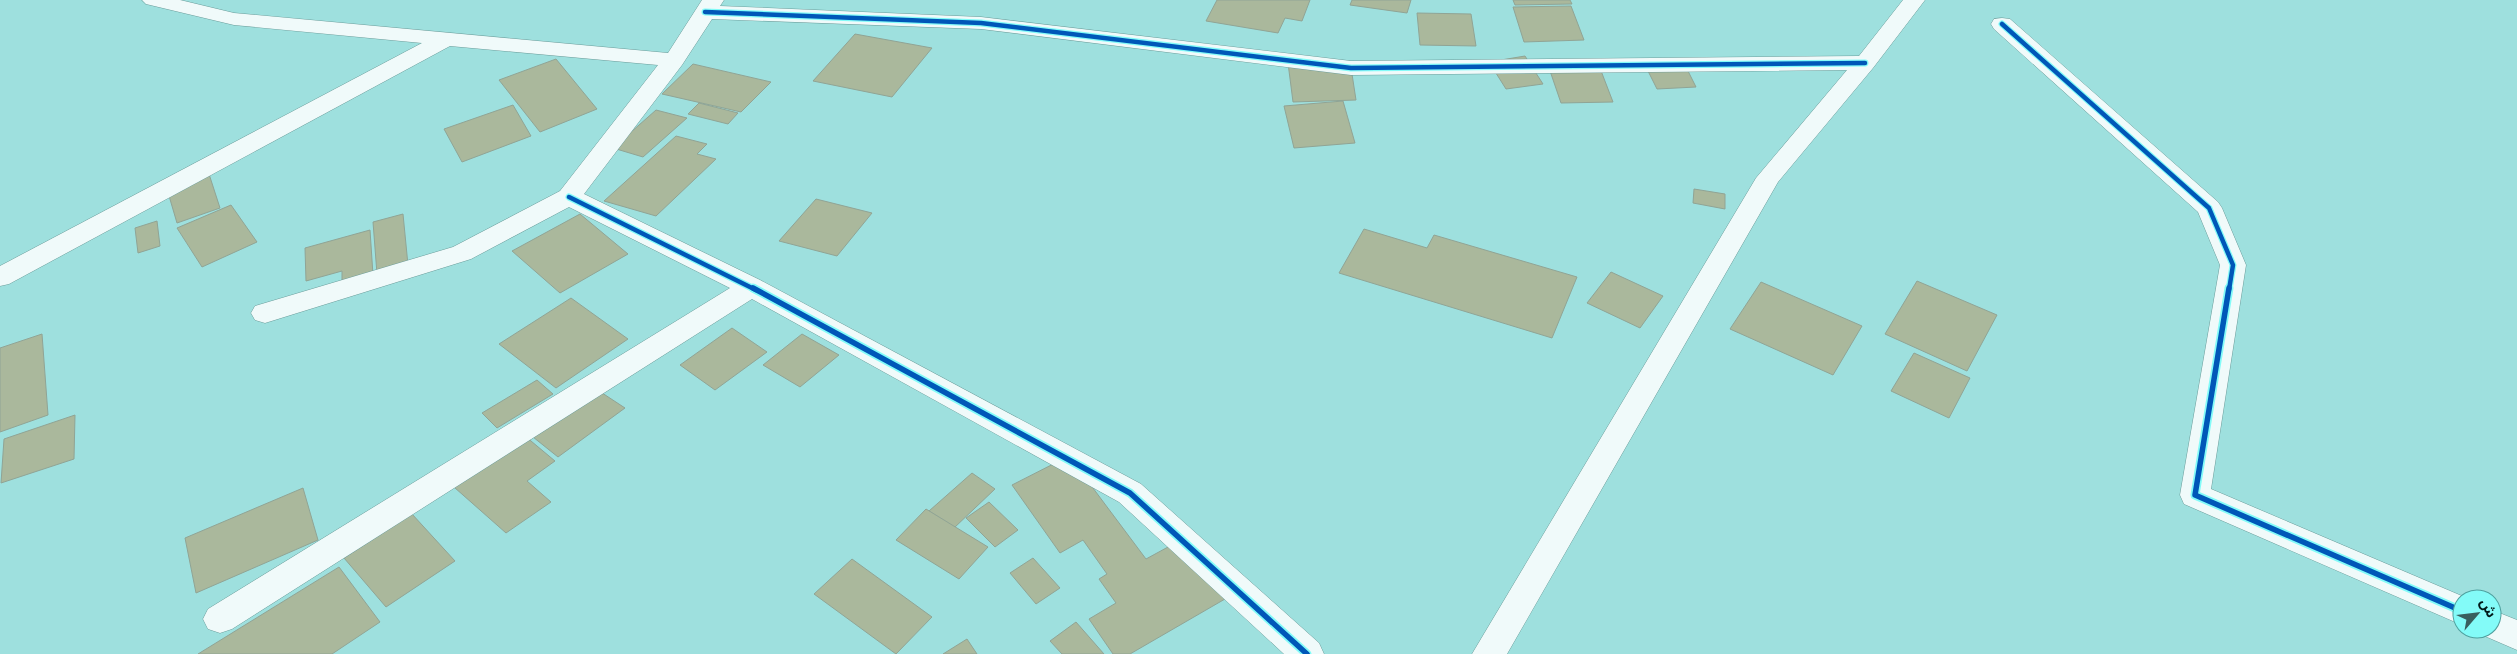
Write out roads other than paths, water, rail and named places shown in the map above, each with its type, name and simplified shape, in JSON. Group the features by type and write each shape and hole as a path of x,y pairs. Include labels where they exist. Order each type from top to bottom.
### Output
{"street":[{"path":"153,0 234,19 674,60"},
{"path":"1489,654 1768,178 1865,63 1914,0"},
{"path":"265,313 462,253 569,197 674,60 709,6 981,23 1351,68 1865,63"},
{"path":"2002,24 2209,208 2233,265 2194,495 2452,607"},
{"path":"0,277 446,39"},
{"path":"569,197 751,287 1130,492 1307,654"},
{"path":"220,619 751,287"},
{"path":"2502,628 2517,635"}]}
